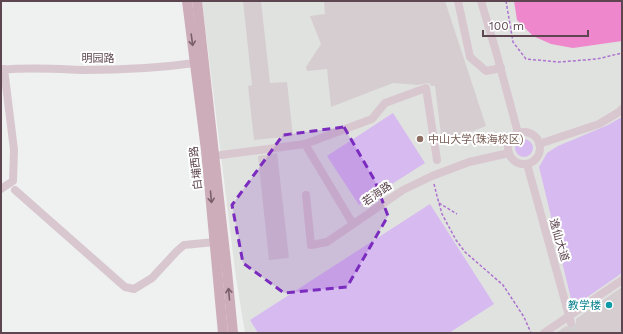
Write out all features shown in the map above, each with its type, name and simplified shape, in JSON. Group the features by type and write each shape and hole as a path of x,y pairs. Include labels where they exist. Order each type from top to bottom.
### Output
{"main road":[{"name":"白埔西路","path":"187,1 206,150 223,333"},
{"name":"白埔西路","path":"197,1 233,333"}],"street":[{"path":"458,1 470,57 486,71 501,68"},
{"path":"481,1 501,68 518,134"},
{"name":"明园路","path":"3,69 122,69 195,63"},
{"path":"1,189 13,181 14,150 3,69"},
{"path":"221,155 305,144 372,120 385,103 426,88 437,160"},
{"path":"539,144 599,124 622,109"},
{"path":"1,117 10,116"},
{"path":"529,133 537,140 539,144 540,150 536,159 526,164 522,164 514,160 509,153 508,148 511,139 518,134 529,133"},
{"path":"305,144 353,224"},
{"name":"若海路","path":"306,195 311,245 327,242 403,190 432,176 469,162 509,153"},
{"name":"逸仙大道","path":"526,164 570,320"},
{"path":"15,190 125,287 134,289 152,278 184,245 215,242"},
{"path":"544,333 570,320 622,280"}],"path":[{"path":"506,1 513,42 526,59 560,62 597,59 622,53"},
{"path":"432,176 442,214 456,240 465,252 503,285 524,317 531,333"},
{"path":"439,203 457,214"}],"highlighted area":[{"path":"344,127 375,181 388,216 347,287 284,293 243,263 232,205 283,135"}],"shaded area":[{"name":"中山大学(珠海校区)","path":"202,1 622,1 622,333 245,333 236,278"},
{"path":"514,1 622,1 622,41 573,48 551,44 533,36 517,20"},
{"path":"393,113 425,163 359,205 327,156"},
{"path":"622,117 622,273 573,307 539,167 547,153 558,146 608,125"},
{"path":"524,139 530,142 533,148 530,154 524,157 518,154 515,148 518,142"},
{"path":"430,204 494,304 449,333 258,333 250,320"}],"building":[{"path":"243,1 261,1 270,83 287,82 293,136 254,140 248,86 252,85"},
{"path":"324,1 445,1 486,126 442,143 435,86 431,86 427,83 418,85 393,83 331,107 327,69 307,71 306,67 321,44 310,16 325,14"},
{"path":"277,153 289,258 269,260 258,156"},
{"name":"教学楼","path":"622,287 622,333 556,333 566,326 570,328 575,327 576,319"}],"tunnel":[{"path":"571,323 574,333"}],"place":[{"name":"中山大学(珠海校区)","path":"420,139"},
{"name":"教学楼","path":"609,305"}]}
